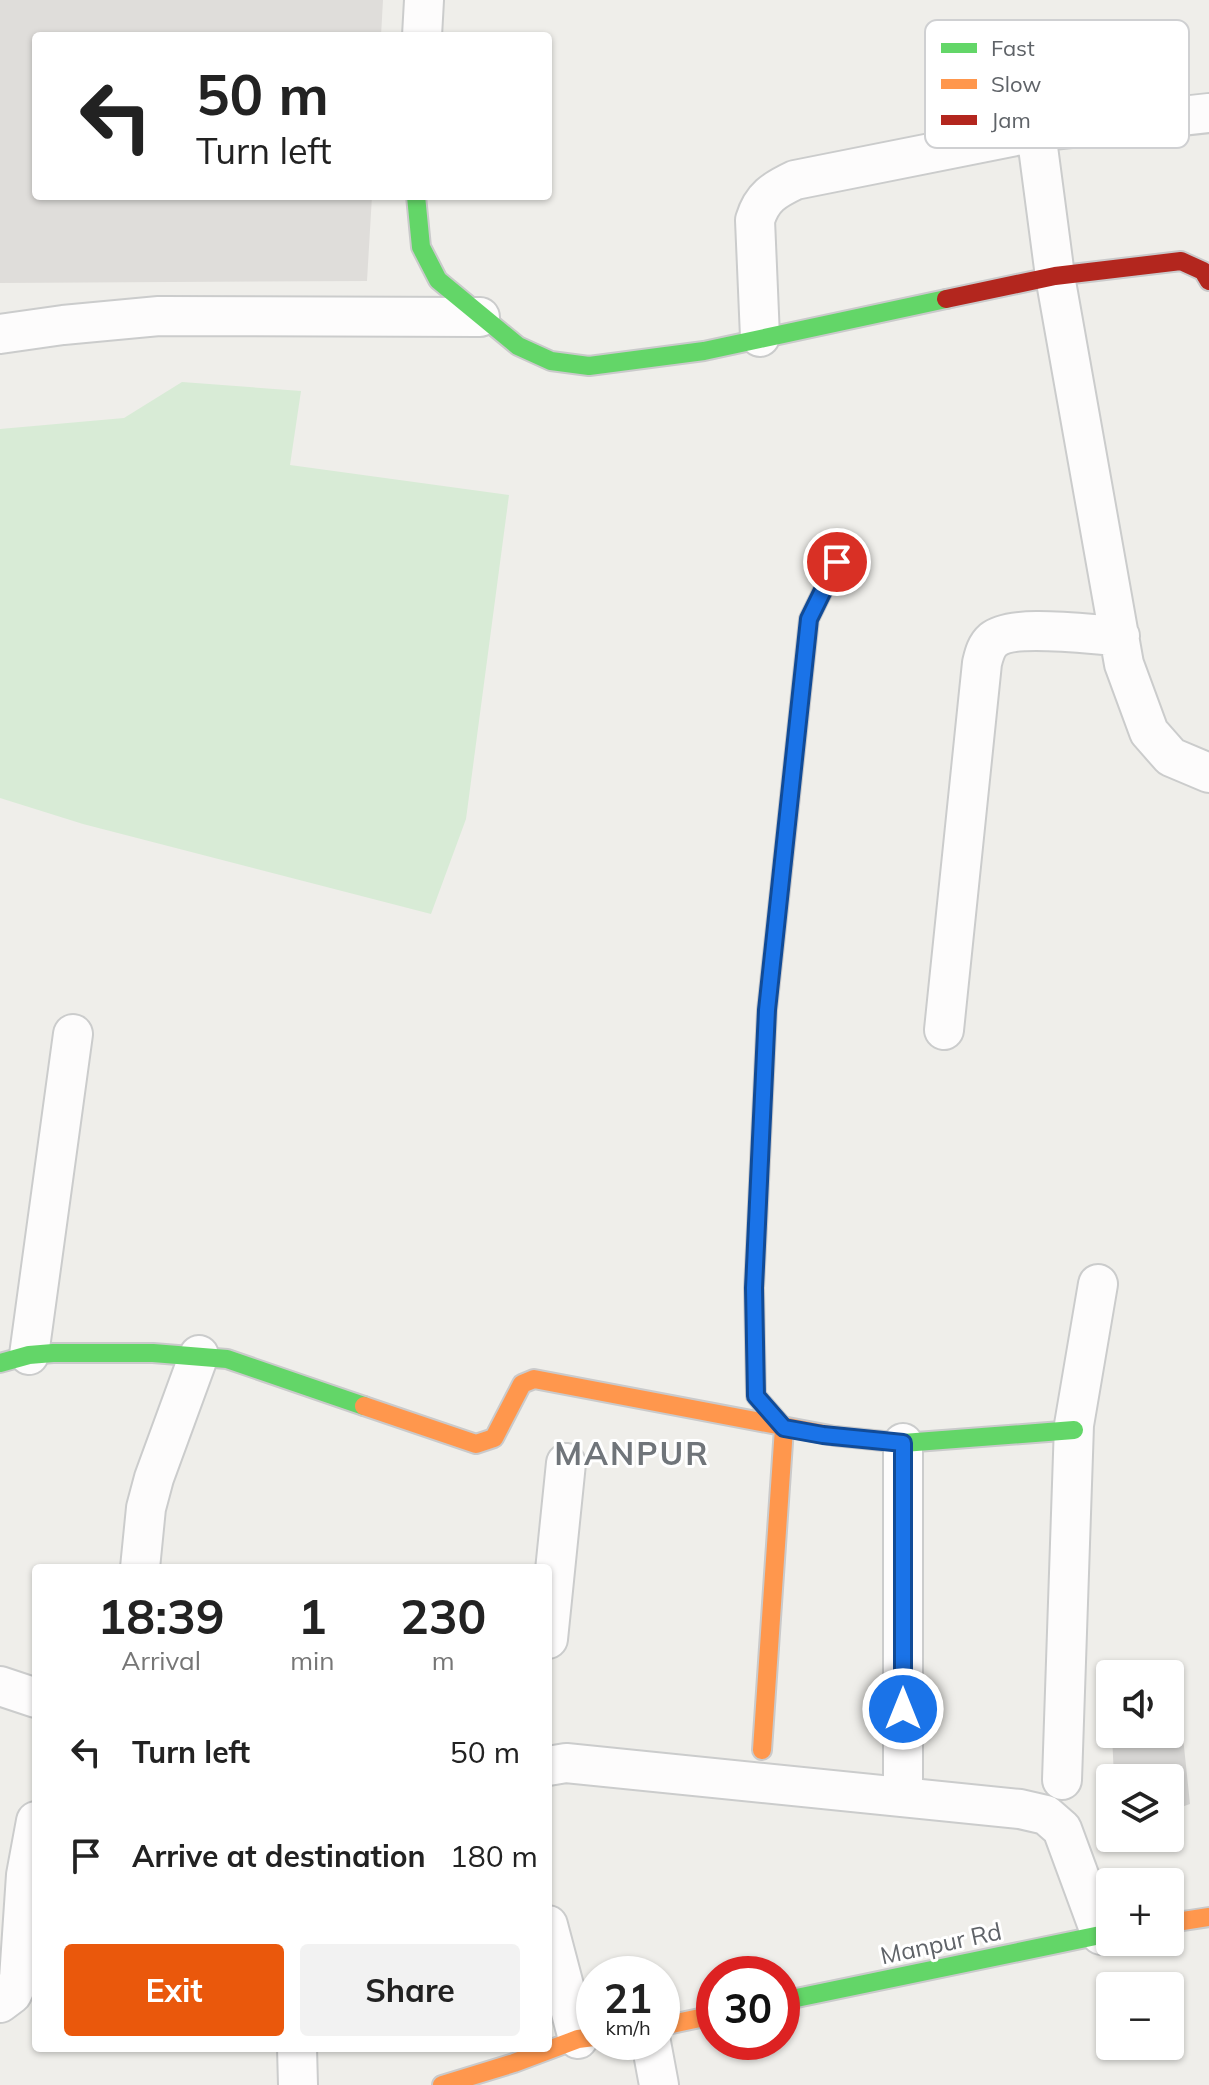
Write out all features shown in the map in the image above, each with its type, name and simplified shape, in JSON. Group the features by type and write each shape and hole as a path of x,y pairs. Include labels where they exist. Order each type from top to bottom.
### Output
{"street":[{"path":"422,32 424,0"},
{"path":"1189,115 1209,113"},
{"path":"760,337 755,220 760,202 774,190 795,180 952,148"},
{"path":"1038,148 1055,276 1122,650 1149,732 1171,757 1209,773"},
{"path":"416,200 421,247 438,280 518,346 551,361 589,366 704,351 1055,276 1181,261 1203,271 1209,281"},
{"path":"0,334 159,316 480,317"},
{"path":"762,1750 784,1428 756,1396 754,1288 761,1094 767,1010 809,619 837,562"},
{"path":"944,1030 982,663 986,650 994,640 1005,634 1022,632 1122,650"},
{"path":"73,1034 14,1359 53,1353 199,1355 227,1359 476,1444 494,1438 522,1384 534,1379 823,1435 903,1443 1074,1430"},
{"path":"1062,1780 1074,1430 1098,1284"},
{"path":"140,1564 146,1508 154,1478 199,1355"},
{"path":"903,1443 903,1797"},
{"path":"552,1600 566,1463"},
{"path":"0,1686 32,1697"},
{"path":"552,1765 566,1763 1020,1809 1046,1815 1062,1829 1096,1912"},
{"path":"0,2003 12,1994 19,1979 26,1875 32,1843"},
{"path":"1184,1921 1209,1917"},
{"name":"Manpur Rd","path":"800,1997 1096,1936"},
{"path":"552,1937 576,2008"},
{"path":"442,2085 516,2074 576,2043"},
{"path":"297,2052 298,2085"},
{"path":"654,2060 659,2085"}],"shaded area":[{"path":"0,0 383,0 381,32 32,32 32,200 372,200 367,281 0,283"}],"green space":[{"path":"182,382 301,391 290,465 509,495 466,819 431,914 83,824 0,798 0,429 124,418"}],"building":[{"path":"1184,1747 1190,1804 1184,1806 1184,1764 1113,1764 1113,1748"}],"traffic: fast":[{"path":"416,200 421,247 438,280 518,346 551,361 589,366 704,351 946,299"},
{"path":"757,1226 767,1010 783,862"},
{"path":"0,1363 29,1355 53,1353 153,1353 227,1359 364,1406"},
{"path":"835,1436 903,1443 1074,1430"},
{"path":"800,1997 1096,1936"}],"traffic: slow":[{"path":"757,1226 754,1288 756,1396 784,1428 762,1750"},
{"path":"364,1406 476,1444 494,1438 522,1384 534,1379 835,1436"},
{"path":"1184,1921 1209,1917"},
{"path":"680,2022 696,2019"},
{"path":"552,2049 576,2040"},
{"path":"442,2085 543,2052"}],"traffic: jam":[{"path":"946,299 1055,276 1181,261 1203,271 1209,281"},
{"path":"783,862 809,619 837,562"}],"district":[{"name":"MANPUR","path":"632,1454"}],"route":[{"path":"837,562 809,619 767,1010 754,1288 756,1396 784,1428 903,1443 903,1709"}]}
